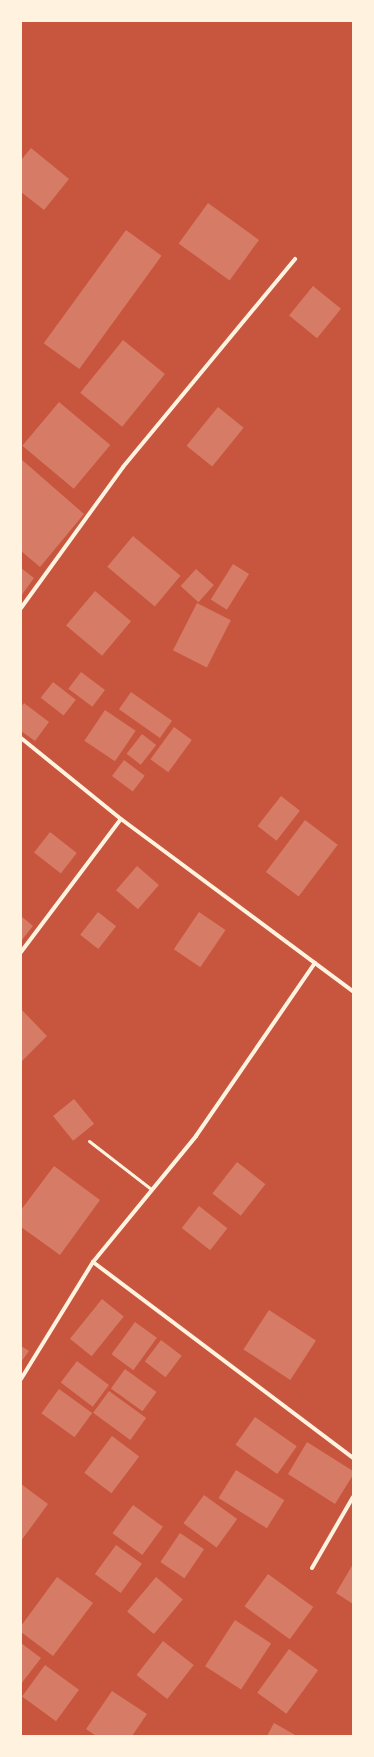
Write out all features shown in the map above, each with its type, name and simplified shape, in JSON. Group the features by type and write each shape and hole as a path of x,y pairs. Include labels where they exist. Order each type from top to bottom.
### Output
{"street":[{"path":"21,608 123,467 295,259"},
{"path":"21,738 121,819 353,992"},
{"path":"21,952 121,819"},
{"path":"21,1379 93,1262 151,1189 196,1136 315,963"},
{"path":"93,1262 353,1458"},
{"path":"312,1568 353,1497"}],"lane":[{"path":"89,1141 151,1189"}],"building":[{"path":"31,148 69,179 44,210 21,192 21,160"},
{"path":"208,203 259,240 230,280 179,243"},
{"path":"126,230 162,256 79,369 44,343"},
{"path":"313,286 341,309 317,338 289,316"},
{"path":"123,340 165,374 122,427 80,393"},
{"path":"59,402 110,445 74,489 22,446"},
{"path":"218,407 244,428 212,467 187,446"},
{"path":"21,459 84,514 40,567 21,551"},
{"path":"133,536 180,576 155,606 107,567"},
{"path":"233,564 249,574 227,610 211,600"},
{"path":"21,568 34,578 21,596"},
{"path":"196,569 214,585 198,602 181,586"},
{"path":"95,591 131,621 102,656 66,625"},
{"path":"197,603 231,620 207,667 173,650"},
{"path":"81,672 105,690 92,707 68,689"},
{"path":"53,682 76,700 64,716 41,698"},
{"path":"131,692 172,721 160,738 119,709"},
{"path":"24,703 49,722 35,741 21,731 21,707"},
{"path":"105,710 136,731 115,761 84,741"},
{"path":"174,727 192,740 168,772 150,759"},
{"path":"142,734 156,745 141,765 127,754"},
{"path":"124,760 145,776 133,792 112,776"},
{"path":"281,796 300,811 277,841 258,826"},
{"path":"305,820 338,845 299,897 266,872"},
{"path":"50,832 77,853 61,873 34,852"},
{"path":"137,866 159,885 138,909 116,890"},
{"path":"98,912 116,926 98,949 80,935"},
{"path":"199,912 226,930 200,967 174,949"},
{"path":"21,916 33,926 21,941"},
{"path":"21,1009 47,1036 21,1062"},
{"path":"74,1099 94,1124 73,1141 53,1116"},
{"path":"237,1162 265,1184 241,1216 212,1194"},
{"path":"54,1166 100,1200 60,1255 21,1227 21,1210"},
{"path":"199,1206 227,1228 210,1250 182,1228"},
{"path":"102,1299 124,1317 92,1356 70,1339"},
{"path":"269,1310 316,1340 290,1380 243,1349"},
{"path":"135,1322 157,1338 133,1370 111,1354"},
{"path":"161,1340 182,1356 166,1377 145,1362"},
{"path":"21,1346 29,1351 21,1362"},
{"path":"77,1361 109,1385 93,1407 61,1383"},
{"path":"125,1369 157,1392 142,1411 111,1388"},
{"path":"59,1389 92,1413 75,1437 41,1413"},
{"path":"109,1391 146,1418 130,1440 93,1413"},
{"path":"255,1417 297,1446 277,1474 235,1445"},
{"path":"112,1436 139,1456 111,1493 84,1473"},
{"path":"307,1442 353,1471 353,1475 335,1504 288,1474"},
{"path":"236,1470 284,1500 267,1528 219,1498"},
{"path":"21,1484 48,1504 21,1541"},
{"path":"204,1495 237,1519 217,1547 183,1523"},
{"path":"133,1505 163,1527 142,1555 112,1533"},
{"path":"180,1533 204,1549 184,1578 160,1562"},
{"path":"116,1545 142,1564 121,1593 95,1574"},
{"path":"353,1564 353,1604 336,1593"},
{"path":"268,1574 313,1607 290,1639 244,1606"},
{"path":"57,1577 93,1603 53,1656 21,1632 21,1626"},
{"path":"156,1577 183,1599 154,1634 127,1611"},
{"path":"235,1620 271,1643 241,1690 205,1666"},
{"path":"163,1641 194,1665 167,1699 137,1675"},
{"path":"21,1643 41,1658 21,1684"},
{"path":"289,1649 318,1670 286,1714 257,1693"},
{"path":"45,1665 79,1690 56,1721 22,1697"},
{"path":"112,1691 147,1714 132,1736 96,1736 86,1729"},
{"path":"274,1723 297,1736 267,1736"}]}
